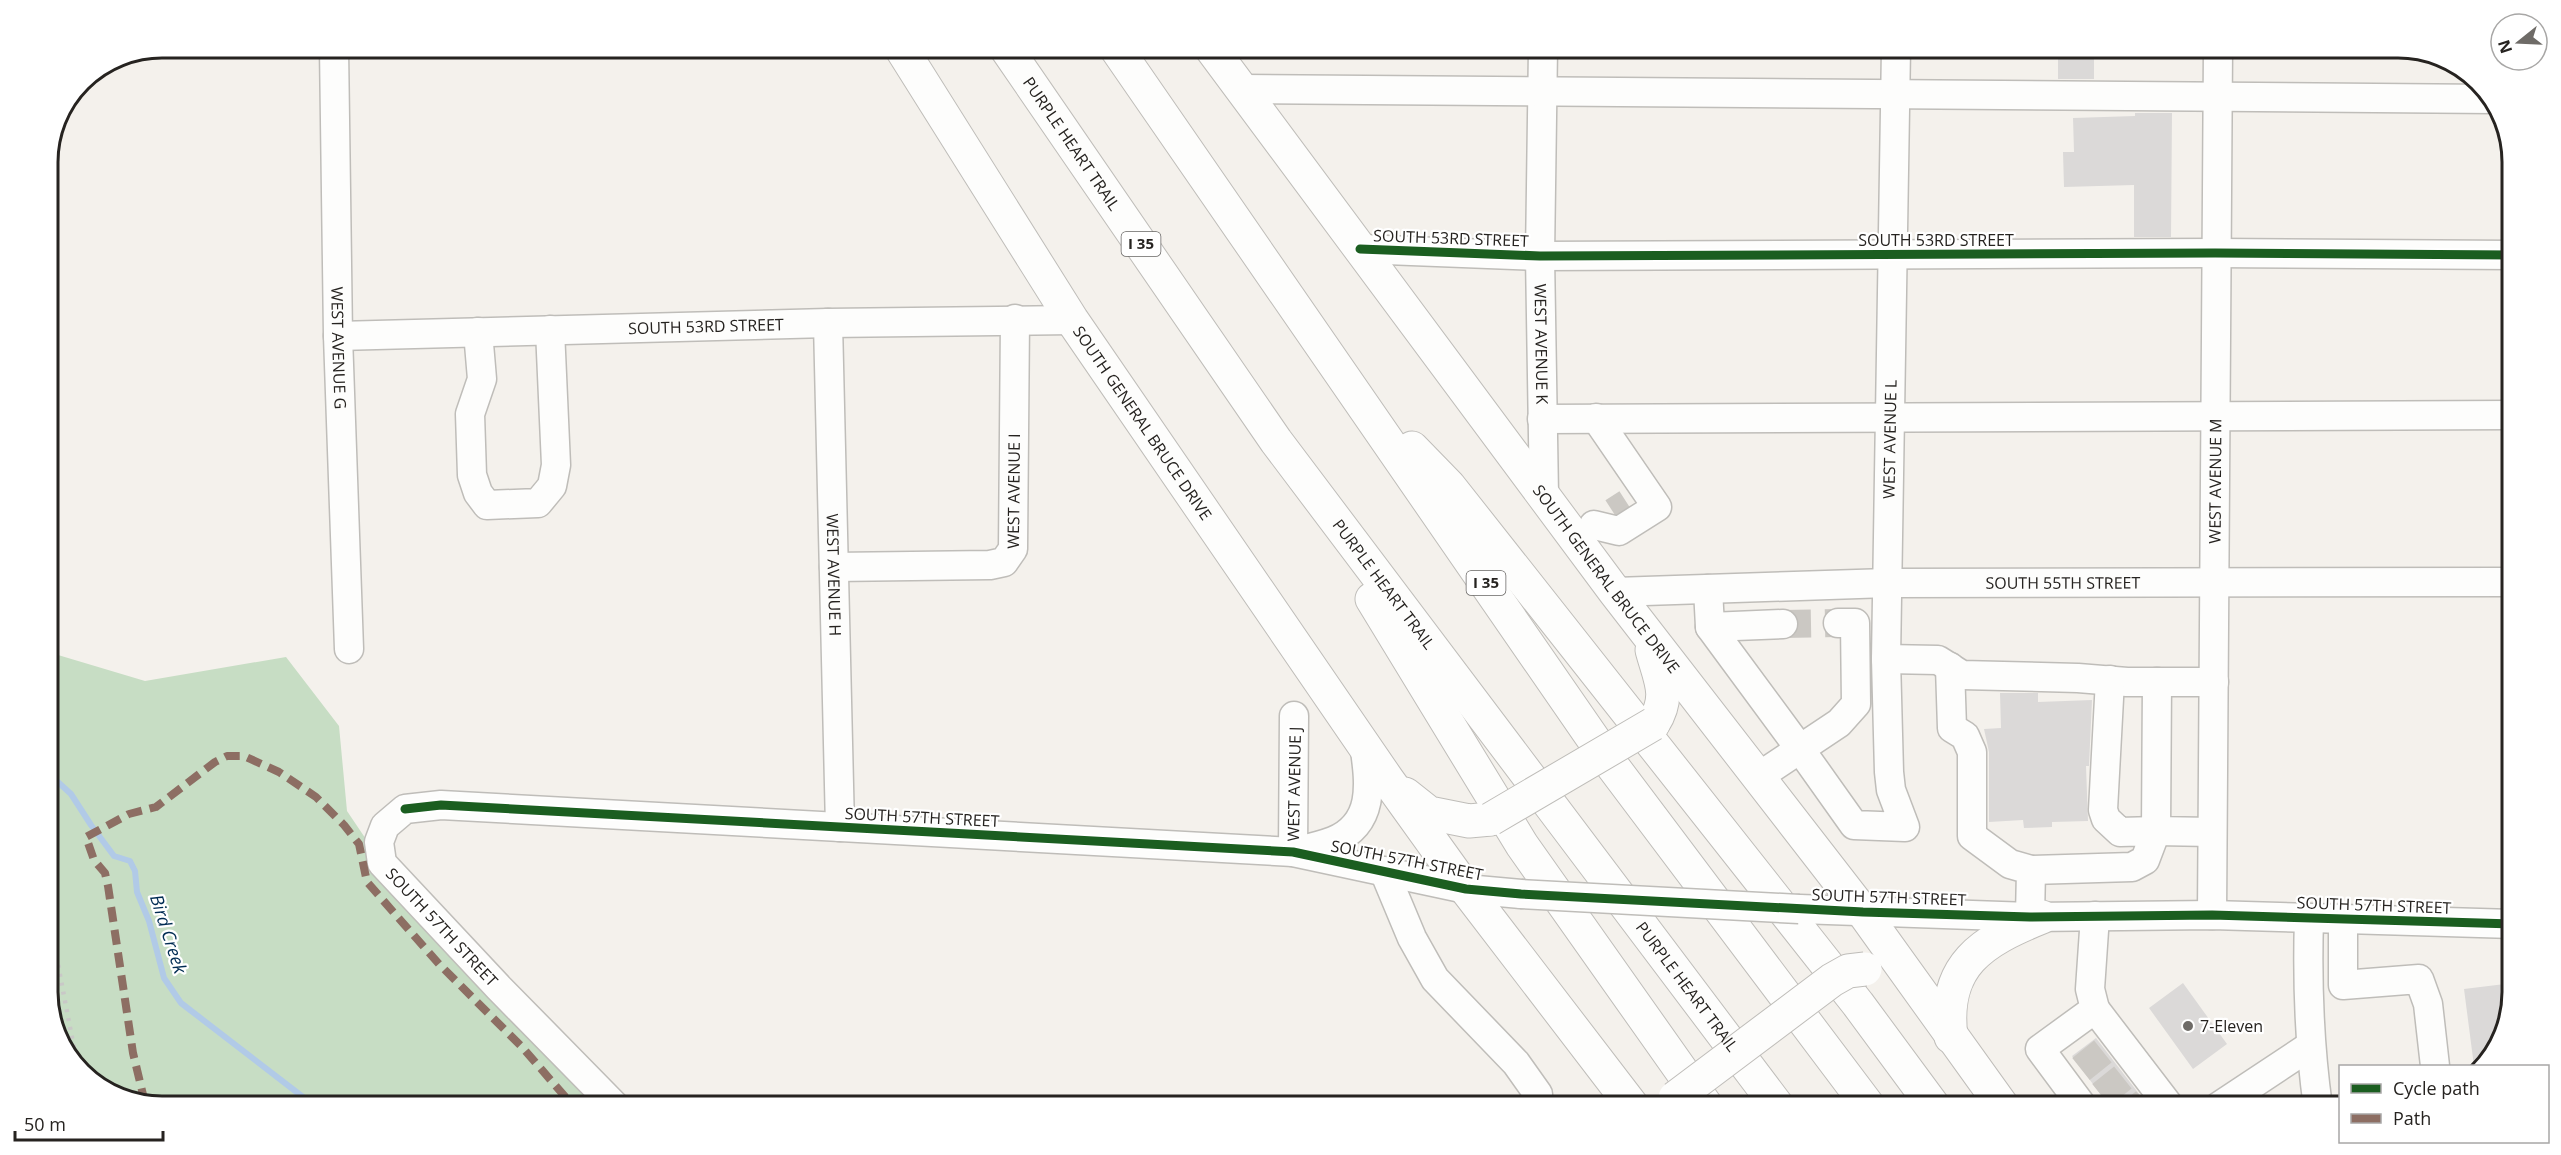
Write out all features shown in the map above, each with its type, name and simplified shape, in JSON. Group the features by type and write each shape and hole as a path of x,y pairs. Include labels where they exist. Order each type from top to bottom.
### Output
{"main road":[{"name":"SOUTH GENERAL BRUCE DRIVE","path":"907,58 1072,320 1387,779 1466,889 1625,1096"},
{"name":"PURPLE HEART TRAIL","path":"1013,58 1276,441 1770,1096"},
{"name":"I 35","path":"1123,58 1605,756 1861,1096"},
{"name":"SOUTH GENERAL BRUCE DRIVE","path":"1218,58 1544,496 1611,513 1615,592 1863,912 1995,1096"},
{"path":"1347,382 1449,486 1858,1004 1926,1096"},
{"path":"1276,441 1522,845 1699,1096"},
{"path":"1387,779 1429,813 1469,821 1491,819 1653,724 1662,710 1664,692 1647,634"},
{"path":"1952,1037 1948,1013 1954,983 1966,963 1995,939 2036,917"},
{"path":"1682,1096 1832,980 1848,971 1865,969 1883,978 1952,1037"}],"street":[{"name":"WEST AVENUE G","path":"334,58 338,336 349,649"},
{"name":"WEST AVENUE K","path":"1543,58 1540,256 1544,496"},
{"name":"WEST AVENUE L","path":"1800,749 1854,825 1905,827 1891,790 1886,659 1896,58"},
{"name":"WEST AVENUE M","path":"2212,915 2218,58"},
{"path":"1241,89 2481,99"},
{"name":"SOUTH 53RD STREET","path":"1360,249 1540,256 2215,253 2502,255"},
{"name":"WEST AVENUE I","path":"834,567 990,565 1004,562 1012,549 1015,319"},
{"name":"SOUTH 53RD STREET","path":"338,336 828,323 1072,320"},
{"name":"WEST AVENUE H","path":"828,323 840,827"},
{"path":"478,332 482,379 470,414 472,476 478,493 487,505 538,503 552,486 556,465 550,330"},
{"path":"1542,418 1891,419 2502,415"},
{"path":"1596,418 1611,513"},
{"name":"SOUTH 55TH STREET","path":"1615,592 1888,583 2502,582"},
{"path":"1708,589 1710,627 1800,749"},
{"path":"1758,777 1839,723 1856,704 1855,623 1838,623"},
{"path":"1710,627 1783,624"},
{"path":"1886,659 1938,660 1962,675 2214,682"},
{"path":"1950,668 1952,728 1965,736 1972,752 1972,836 2010,864 2031,870 2132,867 2145,860 2156,831 2157,682"},
{"path":"2110,680 2103,810 2106,819 2120,832 2212,832"},
{"name":"WEST AVENUE J","path":"1293,852 1294,716"},
{"name":"SOUTH 57TH STREET","path":"1293,852 1336,840 1353,826 1365,810 1369,792 1364,743"},
{"name":"SOUTH 57TH STREET","path":"605,1096 499,988 382,863 379,842 385,826 405,809 441,805 1293,852 1466,889 1521,894 1863,912 2036,917 2212,915 2502,924"},
{"path":"2031,870 2036,917"},
{"path":"1384,871 1412,938 1435,979 1516,1063 1535,1096"},
{"path":"2095,916 2090,988 2095,1009 2112,1044 2154,1096"},
{"path":"2308,918 2307,987 2310,1046 2317,1096"},
{"path":"2343,919 2343,985"},
{"path":"2307,987 2419,979 2428,1004 2435,1065"},
{"path":"2086,1096 2073,1075 2040,1048 2095,1009"},
{"path":"2235,1096 2310,1046"}],"green space":[{"path":"59,655 145,681 286,657 339,726 347,811 382,863 499,988 626,1096 162,1096 142,1095 123,1089 94,1071 69,1039 60,1013"}],"building":[{"path":"2058,58 2094,58 2094,79 2058,79"},
{"path":"2135,113 2172,113 2171,237 2134,237 2134,185 2064,187 2063,152 2074,152 2073,118 2135,116"},
{"path":"2000,693 2038,693 2038,702 2092,700 2089,766 2086,766 2088,821 2052,822 2052,827 2024,828 2023,820 1989,822 1989,752 1984,729 2001,728"},
{"name":"7-Eleven","path":"2183,983 2227,1044 2193,1069 2149,1008"},
{"path":"2502,984 2501,1013 2495,1032 2489,1045 2474,1064 2464,989"},
{"path":"2096,1038 2141,1096 2102,1096 2072,1056"}],"waterway":[{"name":"Bird Creek","path":"59,783 71,794 114,856 130,861 135,871 137,892 149,921 164,978 181,1003 302,1096"}],"tunnel":[{"path":"1613,512 1627,503"},
{"path":"1783,624 1838,623"},
{"path":"2081,1069 2106,1049"},
{"path":"2101,1095 2126,1075"}],"railway":[{"path":"59,970 74,1046"}],"marked path":[{"path":"143,1095 133,1053 108,886 105,873 94,860 86,837 129,814 156,807 215,762 227,756 244,756 279,772 316,797 344,825 359,844 367,882 439,964 522,1047 564,1096"}],"cycle path":[{"path":"1360,249 1540,256 2215,253 2502,255"},
{"path":"405,809 441,805 1293,852 1466,889 1521,894 1863,912 2030,917 2212,915 2502,924"}],"place":[{"name":"7-Eleven","path":"2188,1026"}]}
